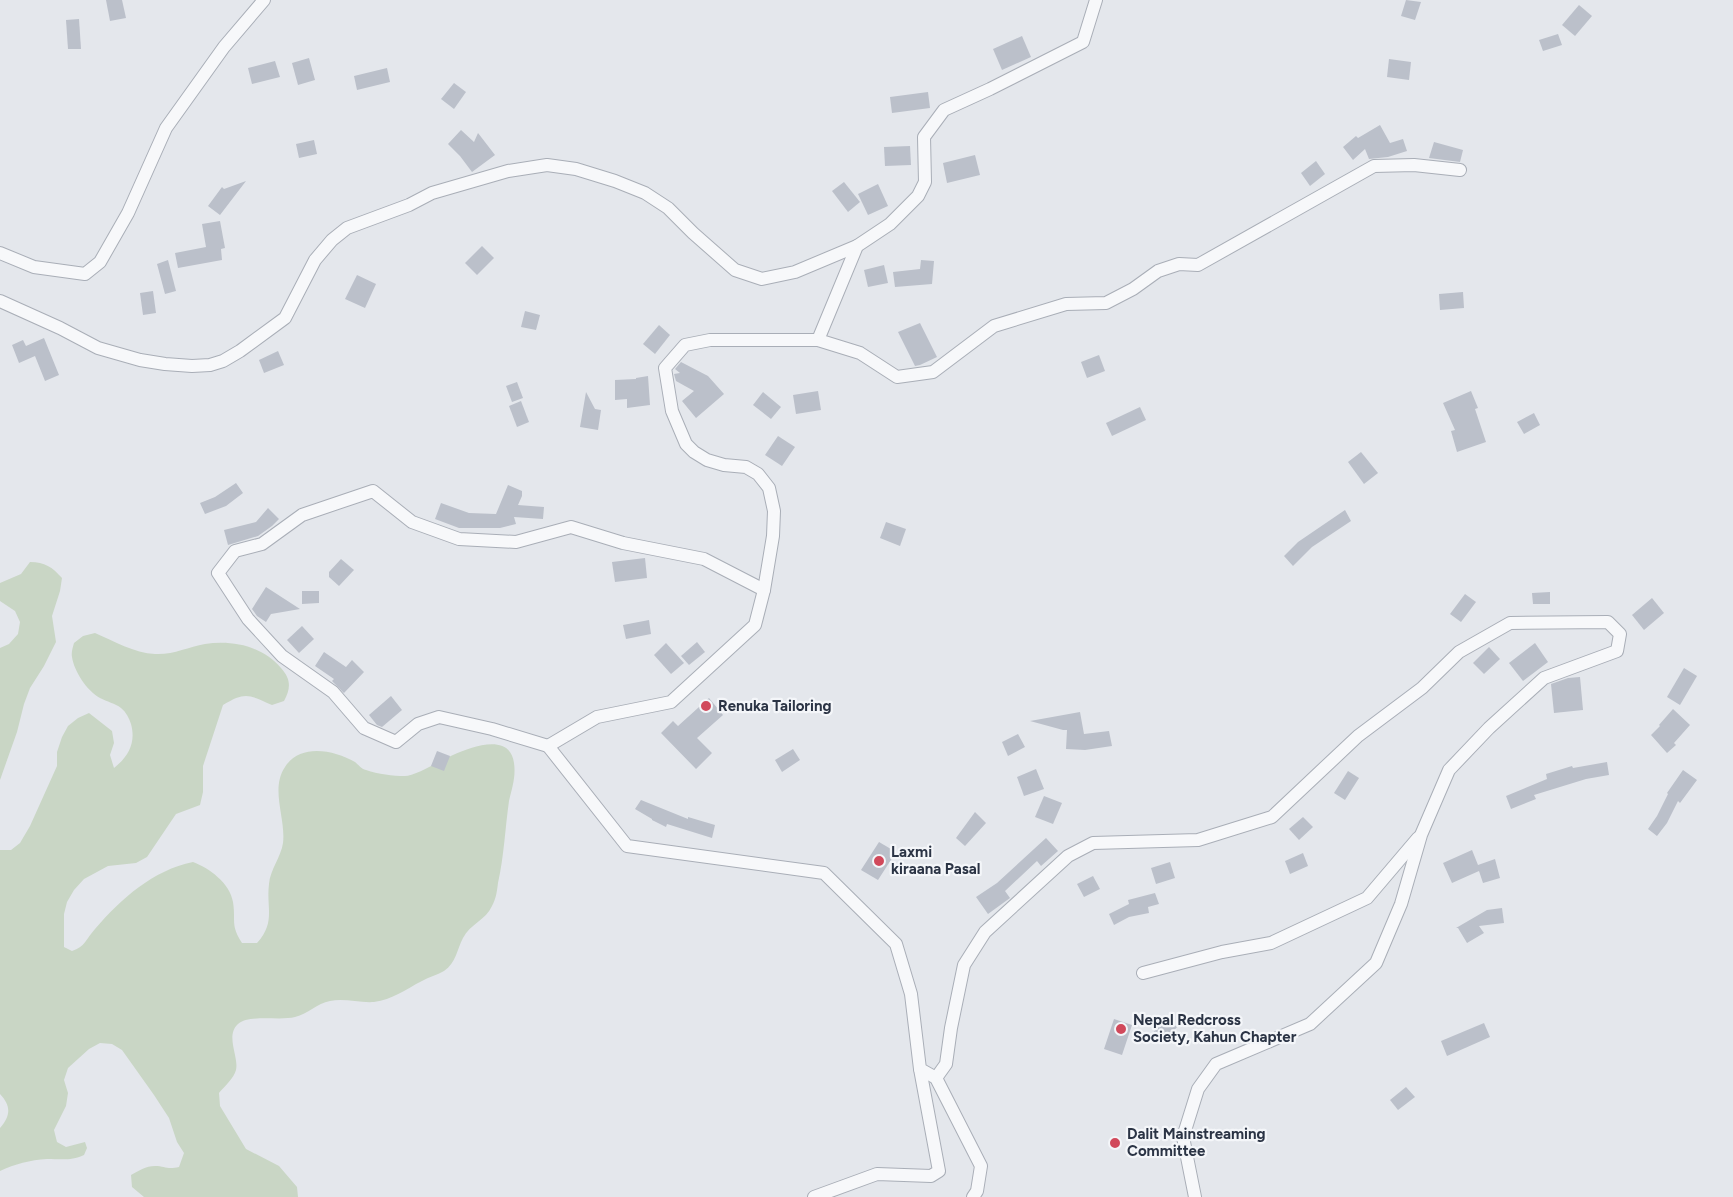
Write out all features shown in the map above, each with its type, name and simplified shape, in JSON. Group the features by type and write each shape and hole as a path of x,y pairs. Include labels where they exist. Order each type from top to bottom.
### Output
{"street":[{"path":"0,253 34,267 85,274 99,262 128,213 166,128 224,47 264,0"},
{"path":"0,301 98,348 140,360 165,364 210,365 240,351 285,318 315,260 332,240 347,228 409,205 432,193 508,171 547,165 576,169 645,193 668,208 735,270 762,279 795,272 858,246 890,224 918,196 925,182 924,136 944,110 1083,42 1096,0"},
{"path":"548,746 597,717 671,702 755,626 773,536 774,511 769,488 758,474 746,467 724,465 707,460 686,444 672,411 665,368 685,345 710,340 818,340 860,353 897,378 933,372 994,326 1066,304 1106,303 1158,271 1179,264 1198,265 1374,166 1414,165 1460,170"},
{"path":"818,340 858,246"},
{"path":"764,590 704,559 623,543 571,527 516,542 459,539 412,522 373,491 302,515 262,544 235,551 218,573 248,619 282,656 333,692 364,728 396,742 418,724 440,717 492,729 548,746 627,846 824,873 896,944 912,994 920,1069 939,1171 932,1176 877,1174 814,1197"},
{"path":"936,1078 946,1064 964,965 985,932 1068,856 1093,843 1198,840 1272,817 1358,736 1422,688 1459,652 1510,622 1608,622 1620,634 1617,651 1544,678 1489,728 1449,770 1420,835 1401,904 1376,963 1310,1024 1216,1064 1198,1089 1183,1137 1195,1197"},
{"path":"1143,973 1222,952 1270,943 1367,898 1420,835"},
{"path":"920,1069 936,1078 981,1166 977,1191 973,1197"}],"green space":[{"path":"30,562 48,566 62,578 52,616 56,642 30,688 0,780 0,648 9,644 18,634 20,622 15,611 0,601 0,583 21,574"},
{"path":"95,633 132,649 155,654 216,643 246,646 273,660 287,676 289,688 284,701 272,705 243,696 223,705 203,766 203,792 200,805 176,814 147,857 136,863 108,866 84,879 74,890 67,902 64,914 64,947 72,951 83,945 105,918 139,887 164,872 193,862 212,872 228,889 233,902 235,927 242,943 257,943 268,921 270,879 283,843 279,794 281,776 291,759 299,754 328,752 347,758 361,768 375,773 405,776 479,746 498,745 511,753 514,778 495,898 486,915 466,933 448,968 381,1001 330,1001 295,1017 249,1019 238,1024 234,1029 232,1040 236,1070 219,1093 220,1106 246,1149 279,1166 297,1187 298,1197 144,1197 132,1187 131,1175 152,1166 179,1167 184,1153 177,1142 169,1118 154,1095 122,1050 112,1044 100,1043 89,1049 68,1068 64,1080 68,1093 66,1106 54,1130 57,1142 66,1147 85,1142 87,1148 84,1155 70,1159 29,1161 0,1171 0,1128 8,1115 8,1107 0,1094 0,850 11,850 20,843 57,766 57,752 62,737 68,726 78,718 89,713 112,731 114,743 110,755 114,768 124,759 130,748 133,737 126,713 119,706 90,691 73,662 74,643 83,636"}],"building":[{"path":"106,0 122,0 126,18 110,21"},
{"path":"1406,0 1421,2 1415,20 1401,16"},
{"path":"1579,5 1592,16 1575,36 1562,25"},
{"path":"79,19 81,49 68,49 66,20"},
{"path":"1558,34 1562,45 1543,51 1539,40"},
{"path":"1022,36 1031,57 1002,70 993,49"},
{"path":"309,58 315,80 298,85 292,63"},
{"path":"1389,59 1411,62 1409,80 1387,77"},
{"path":"275,61 280,77 252,84 248,68"},
{"path":"387,68 390,82 357,90 354,76"},
{"path":"454,83 466,92 454,109 441,99"},
{"path":"928,92 930,108 892,113 890,97"},
{"path":"1380,125 1390,143 1403,139 1407,151 1388,157 1369,159 1365,149 1353,160 1343,147 1356,136 1358,138"},
{"path":"461,130 474,142 478,133 495,155 472,172 448,144"},
{"path":"314,140 317,154 299,158 296,144"},
{"path":"1434,142 1463,150 1460,162 1429,158"},
{"path":"910,146 911,165 885,166 884,147"},
{"path":"975,155 980,175 947,183 943,163"},
{"path":"1316,161 1325,174 1310,186 1301,173"},
{"path":"246,181 220,215 208,206 222,187 224,189"},
{"path":"844,182 860,202 848,212 832,191"},
{"path":"878,184 888,206 868,215 858,194"},
{"path":"220,221 225,248 221,249 222,260 178,268 175,253 206,247 202,224"},
{"path":"482,246 494,258 477,275 465,263"},
{"path":"168,260 176,291 165,294 157,264"},
{"path":"921,260 934,261 932,284 895,287 893,272 920,269"},
{"path":"884,265 888,283 868,287 864,270"},
{"path":"357,275 376,284 365,308 345,299"},
{"path":"153,291 156,313 143,315 140,293"},
{"path":"1463,292 1464,308 1440,310 1439,294"},
{"path":"525,311 540,315 536,330 521,327"},
{"path":"920,323 937,357 915,366 898,332"},
{"path":"659,325 670,335 655,354 643,344"},
{"path":"44,338 59,375 45,381 35,356 19,363 12,345 23,340 26,346"},
{"path":"278,351 284,365 264,373 259,360"},
{"path":"1099,355 1105,371 1087,378 1081,362"},
{"path":"681,362 708,376 724,394 696,418 682,401 694,391 676,381 674,374 680,373 675,369"},
{"path":"648,376 650,405 627,408 627,399 615,400 615,380"},
{"path":"517,382 523,398 512,402 506,386"},
{"path":"818,391 821,410 796,414 793,395"},
{"path":"1471,391 1478,408 1475,409 1486,442 1457,452 1451,431 1455,430 1443,403"},
{"path":"586,392 595,409 601,410 598,430 580,427"},
{"path":"763,392 781,407 771,419 753,405"},
{"path":"521,401 529,422 517,427 509,406"},
{"path":"1140,407 1146,420 1112,436 1106,423"},
{"path":"1534,413 1540,425 1524,434 1517,422"},
{"path":"778,436 795,447 782,466 765,455"},
{"path":"1361,452 1378,473 1364,484 1348,462"},
{"path":"236,483 243,493 226,506 205,514 200,503 215,497"},
{"path":"508,485 522,491 518,505 544,507 543,519 514,517 516,524 500,528 459,528 435,519 441,503 469,513 496,514"},
{"path":"268,508 279,519 272,526 258,536 228,545 224,530 256,522"},
{"path":"1345,510 1351,521 1312,547 1293,566 1284,556 1298,542"},
{"path":"886,522 906,529 900,546 880,538"},
{"path":"645,558 647,578 615,582 612,562"},
{"path":"341,559 354,570 339,586 329,577 329,572"},
{"path":"266,587 300,609 271,614 266,622 252,609"},
{"path":"302,591 319,591 319,603 302,604"},
{"path":"1550,592 1550,604 1533,604 1532,593"},
{"path":"1465,594 1476,602 1461,622 1450,614"},
{"path":"1652,598 1664,613 1644,630 1632,615"},
{"path":"649,620 651,634 626,639 623,625"},
{"path":"302,626 314,639 299,653 287,640"},
{"path":"697,642 705,652 689,665 681,656"},
{"path":"666,643 684,663 671,674 654,655"},
{"path":"1535,643 1548,662 1523,681 1509,663"},
{"path":"1489,647 1500,659 1484,674 1473,663"},
{"path":"324,652 346,667 352,660 364,672 344,693 332,681 334,679 315,666"},
{"path":"1684,668 1697,676 1680,705 1667,697"},
{"path":"1580,677 1583,710 1554,713 1551,684 1568,678"},
{"path":"391,696 402,710 382,727 377,725 369,715"},
{"path":"709,698 723,715 697,738 712,753 696,769 661,733 673,721 678,726"},
{"path":"1673,709 1690,725 1674,743 1676,745 1667,753 1651,735"},
{"path":"1080,712 1084,734 1109,731 1112,746 1085,750 1066,749 1067,730 1030,721"},
{"path":"1018,734 1025,747 1008,756 1002,742"},
{"path":"793,749 800,760 782,772 775,760"},
{"path":"437,751 450,756 444,771 431,766"},
{"path":"1607,762 1609,775 1586,779 1534,795 1536,799 1511,809 1506,796 1547,779 1546,774 1572,766 1573,768"},
{"path":"1036,769 1044,789 1024,796 1017,777"},
{"path":"1683,770 1697,780 1680,803 1678,801 1667,823 1657,836 1648,829 1657,816 1667,793"},
{"path":"1348,771 1359,778 1345,800 1334,793"},
{"path":"1044,796 1062,803 1053,824 1035,817"},
{"path":"641,800 688,819 688,817 715,825 712,838 667,824 666,827 652,820 635,809"},
{"path":"975,812 986,823 965,846 956,838"},
{"path":"1303,817 1313,827 1299,840 1289,829"},
{"path":"1046,838 1058,851 1041,866 1037,861 1005,891 1010,898 988,914 976,897 997,883"},
{"name":"Laxmi kiraana Pasal","path":"879,842 896,852 878,880 861,870"},
{"path":"1472,850 1478,865 1495,859 1500,878 1483,883 1479,871 1452,883 1443,863"},
{"path":"1303,853 1308,866 1290,874 1285,861"},
{"path":"1170,862 1175,878 1156,884 1151,868"},
{"path":"1093,876 1100,889 1084,897 1077,884"},
{"path":"1155,893 1159,904 1148,907 1149,913 1129,917 1114,925 1109,914 1129,904 1128,900"},
{"path":"1502,908 1504,923 1479,926 1484,933 1467,943 1456,928 1487,910"},
{"path":"1164,1017 1177,1027 1165,1042 1153,1033"},
{"path":"1114,1019 1132,1025 1122,1055 1104,1049"},
{"path":"1484,1023 1490,1037 1447,1056 1441,1041"},
{"path":"1406,1087 1415,1097 1398,1110 1390,1100"}],"place":[{"name":"Renuka Tailoring","path":"706,706"},
{"name":"Laxmi kiraana Pasal","path":"879,861"},
{"name":"Nepal Redcross Society, Kahun Chapter","path":"1121,1029"},
{"name":"Dalit Mainstreaming Committee","path":"1115,1143"}]}
